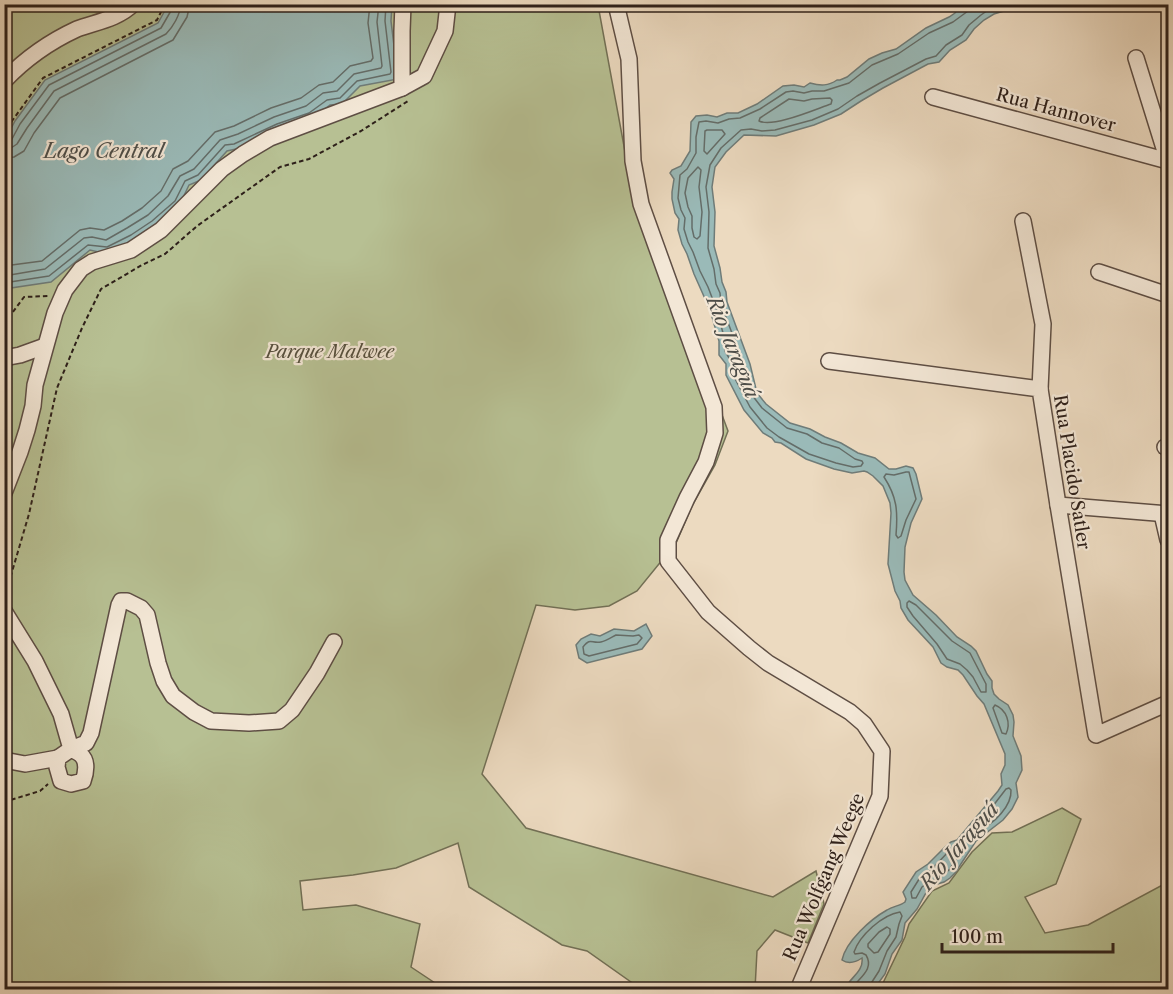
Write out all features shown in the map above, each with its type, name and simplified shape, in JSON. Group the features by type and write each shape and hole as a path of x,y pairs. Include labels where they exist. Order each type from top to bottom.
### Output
{"street":[{"path":"4,81 39,51 76,30 124,13 133,4"},
{"path":"402,88 403,4"},
{"path":"5,488 27,430 35,386 55,313 65,290 86,265 131,250 147,241 161,231 222,169 270,138 402,88 424,76 445,31 448,4"},
{"name":"Rua Wolfgang Weege","path":"616,4 629,59 633,161 641,204 714,407 715,433 706,462 668,540 668,561 708,612 768,663 850,712 864,724 882,751 880,796 798,990"},
{"path":"1136,58 1168,161"},
{"name":"Rua Hannover","path":"933,97 1168,161"},
{"path":"1023,221 1043,324 1040,390"},
{"path":"1099,272 1168,295"},
{"path":"4,358 45,346"},
{"name":"Rua Placido Satler","path":"829,361 1040,390 1096,735 1168,703"},
{"path":"1058,505 1165,514 1168,540"},
{"path":"4,760 25,764 64,754 86,742 92,734 121,601 127,601 141,608 147,615 158,663 164,681 173,696 194,712 211,721 249,723 279,721 299,701 334,642"},
{"path":"9,617 35,661 61,714 64,754 57,767 61,781 70,784 83,781 86,773 81,755 64,754"}],"path":[{"path":"4,135 43,78 158,20 165,4"},
{"path":"9,617 9,582 29,514 57,388 101,290 165,254 197,226 280,166 309,159 361,131 408,101 424,76"},
{"path":"4,802 40,791 59,775"}],"green space":[{"name":"Parque Malwee","path":"5,5 598,5 626,157 728,431 715,465 692,506 676,543 637,591 609,606 575,610 536,605 482,774 526,828 773,897 816,871 824,904 808,943 775,930 757,951 755,989 641,989 587,951 562,945 469,887 458,843 396,868 300,881 303,910 356,905 420,924 411,967 444,989 5,990"},
{"path":"1062,808 1081,819 1056,884 1025,897 1045,933 1088,925 1168,882 1168,989 878,989 905,937 909,924 932,891 949,883 972,852 992,833 1012,832"}],"water":[{"name":"Lago Central","path":"168,5 392,5 391,21 398,79 360,86 342,104 330,105 312,119 227,151 201,180 189,185 180,204 156,226 107,254 90,250 51,282 11,288 5,300 5,140 15,121 45,80 158,23"},
{"name":"Rio Jaraguá","path":"969,5 1015,5 984,20 966,40 950,50 939,62 928,64 841,114 776,136 744,135 726,152 715,167 712,187 715,212 714,246 727,302 750,364 757,393 766,404 790,423 810,429 858,453 875,458 889,469 906,466 913,468 922,499 911,523 905,547 905,580 913,595 957,637 976,651 992,681 994,694 1008,705 1013,715 1013,736 1021,756 1022,770 1016,783 1018,797 1012,809 1003,820 976,841 950,878 927,891 917,909 905,923 902,940 892,954 885,974 874,989 845,989 859,971 862,963 862,958 852,962 842,960 848,945 874,919 905,902 903,892 916,872 951,842 957,840 998,791 1002,785 1001,774 1005,765 1005,754 984,704 958,670 941,663 933,647 908,620 901,608 888,564 891,513 890,503 883,486 867,472 852,473 806,459 763,433 744,410 726,375 726,364 719,355 719,341 710,310 682,244 678,230 679,219 672,199 674,179 670,173 681,166 690,151 691,122 696,116 717,117 727,113 738,113 757,104 783,86 804,87 810,83 824,85 840,80 869,59 896,49 926,28"},
{"path":"646,624 652,636 642,649 587,663 579,658 576,645 581,639 591,634 600,636 614,629 634,631"}]}
